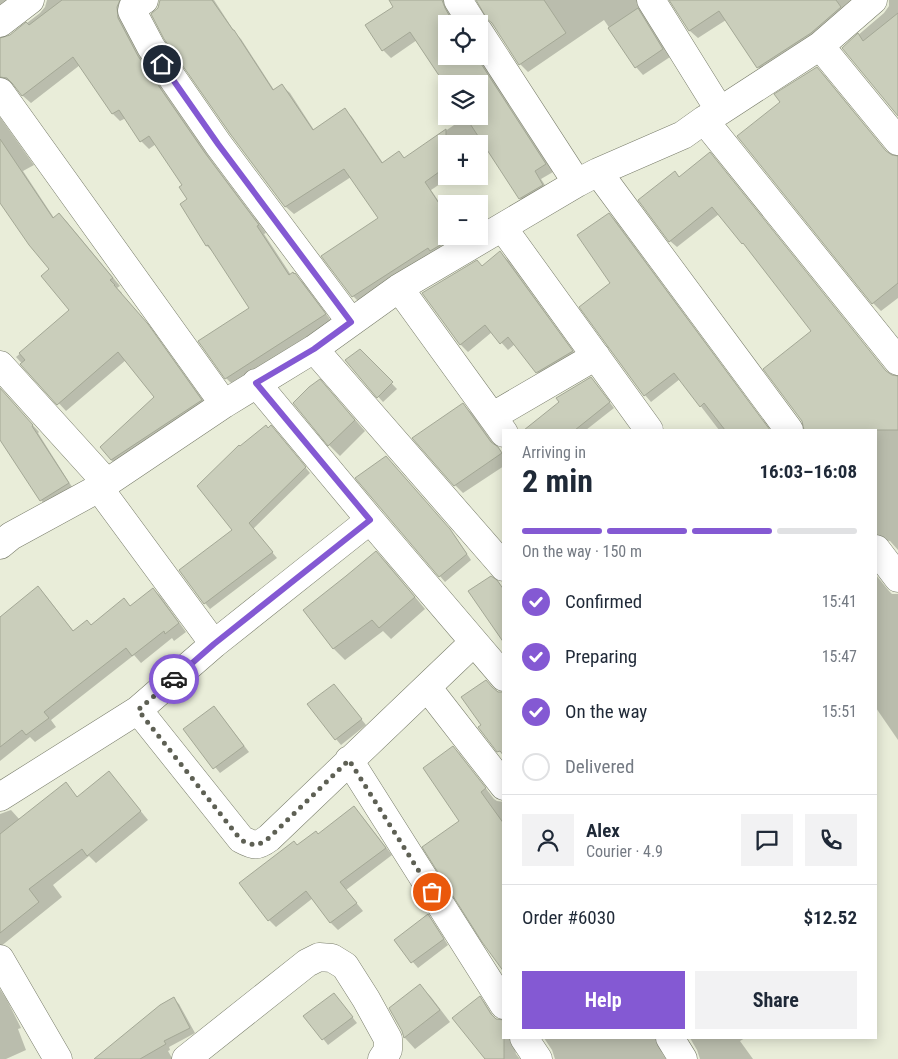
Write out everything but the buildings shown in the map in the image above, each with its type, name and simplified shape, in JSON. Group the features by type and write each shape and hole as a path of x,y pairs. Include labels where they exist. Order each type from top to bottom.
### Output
{"street":[{"path":"0,23 30,0"},
{"path":"144,0 133,7 132,11 151,48 218,144 351,322"},
{"path":"458,0 467,15"},
{"path":"651,0 712,116 898,361"},
{"path":"4,535 103,485 256,383 314,349 399,288 588,178 683,135 820,46 857,5"},
{"path":"488,44 588,178 788,429"},
{"path":"820,46 898,141"},
{"path":"0,92 224,404"},
{"path":"503,228 648,429"},
{"path":"399,288 498,424 596,356"},
{"path":"314,349 502,565"},
{"path":"0,364 103,485 214,644"},
{"path":"256,383 502,675"},
{"path":"0,797 138,710 214,644 370,520"},
{"path":"877,550 898,578"},
{"path":"138,710 241,840 252,845 260,845 474,642"},
{"path":"426,687 502,783"},
{"path":"349,760 502,1002"},
{"path":"186,1059 307,963 319,956 332,958 345,966 366,999 388,1039 388,1050 382,1059"},
{"path":"0,959 58,1059"},
{"path":"525,1039 538,1059"},
{"path":"671,1039 683,1059"}],"way so far":[{"path":"174,679 138,710 241,840 252,845 260,845 349,760 432,892"}],"route":[{"path":"162,64 218,144 351,322 314,349 256,383 370,520 214,644 174,679"}]}
